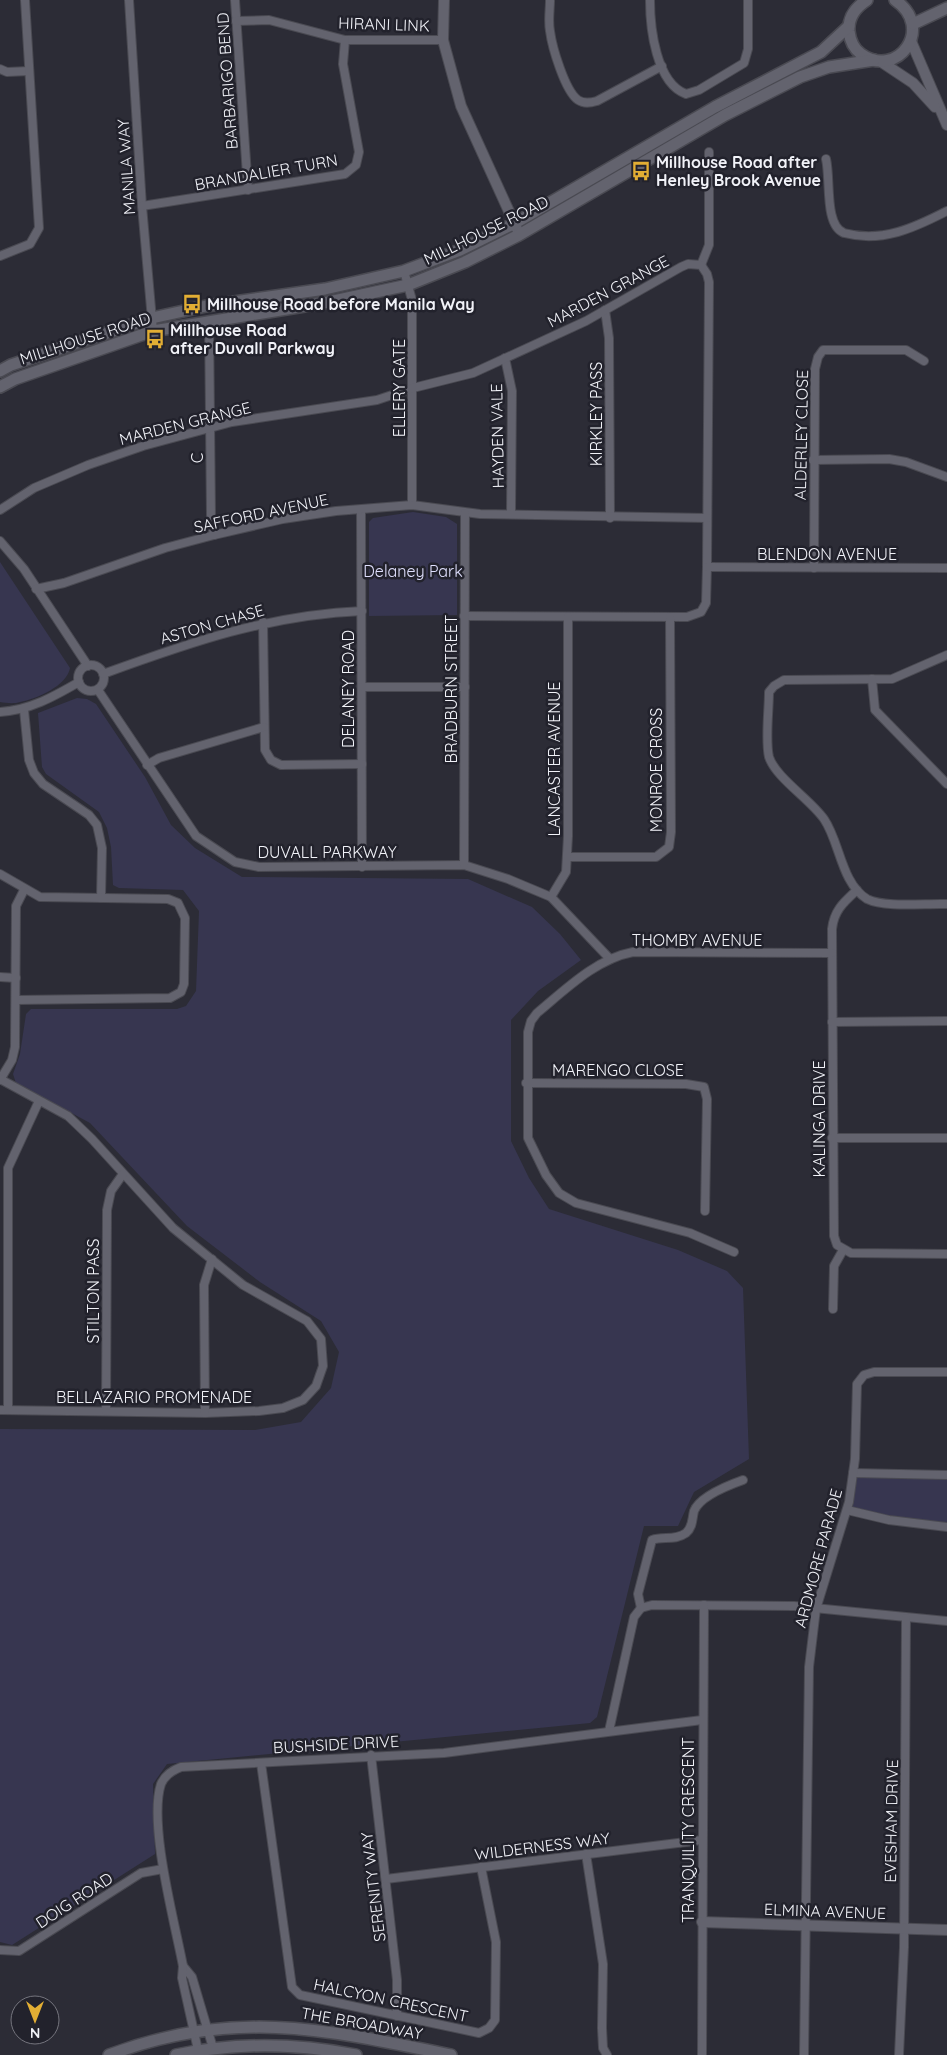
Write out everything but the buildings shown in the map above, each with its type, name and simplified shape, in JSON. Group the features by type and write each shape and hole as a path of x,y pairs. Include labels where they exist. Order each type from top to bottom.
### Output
{"main road":[{"path":"851,0 853,13 849,26 850,36 858,52 877,61"},
{"path":"853,13 867,0"},
{"path":"895,0 904,6 913,24 911,42"},
{"path":"913,24 947,8"},
{"name":"MILLHOUSE ROAD","path":"0,371 11,365 152,318 206,306 325,289 404,271 460,250 515,223 715,107 821,52 849,26"},
{"name":"MILLHOUSE ROAD","path":"0,387 15,379 153,331 329,302 408,285 465,262 519,235 725,115 800,77 828,67 877,61 898,56 911,42"},
{"path":"11,365 15,379"},
{"name":"THE BROADWAY","path":"109,2055 194,2031 248,2026 292,2027 334,2032 451,2055"},
{"name":"THE BROADWAY","path":"176,2055 213,2048 287,2045 356,2055"}],"street":[{"path":"0,256 30,244 39,228 25,0"},
{"name":"MANILA WAY","path":"129,0 142,206 153,331"},
{"name":"BARBARIGO BEND","path":"235,0 248,190"},
{"path":"444,0 443,40 461,106 519,235"},
{"path":"550,0 549,28 554,50 572,93 577,99 589,103 597,101 662,66"},
{"path":"650,0 652,33 662,66 672,86 686,94 694,93 739,67 744,62 748,49 748,0"},
{"name":"HIRANI LINK","path":"236,21 269,20 345,40 443,40"},
{"name":"BRANDALIER TURN","path":"142,206 346,174 356,165 359,152 343,64 345,40"},
{"path":"911,42 946,122"},
{"path":"877,61 913,83 932,103 946,122"},
{"path":"0,69 7,72 29,71"},
{"path":"464,616 568,618 687,617 701,612 706,603 708,567 709,282 707,274 701,266 709,244 708,152"},
{"path":"826,159 830,173 831,219 838,231 886,235 903,232 947,211"},
{"name":"MARDEN GRANGE","path":"0,510 34,488 88,465 142,446 232,422 377,400 413,388 473,373 605,310 681,267 694,263 701,266"},
{"name":"ELLERY GATE","path":"404,271 412,300 412,505"},
{"name":"KIRKLEY PASS","path":"605,310 609,338 610,518"},
{"name":"C","path":"209,321 211,517 214,535"},
{"name":"ALDERLEY CLOSE","path":"814,568 813,460 815,369 818,357 824,350 906,350 924,361"},
{"name":"HAYDEN VALE","path":"505,358 512,391 511,514"},
{"path":"813,460 889,459 906,462 947,477"},
{"name":"SAFFORD AVENUE","path":"36,589 64,583 165,548 214,535 283,519 336,511 412,505 453,509 465,513 610,518 707,518"},
{"name":"DELANEY ROAD","path":"361,510 362,867"},
{"name":"BRADBURN STREET","path":"464,865 465,513"},
{"path":"0,541 24,569 88,666"},
{"name":"BLENDON AVENUE","path":"708,567 947,568"},
{"name":"ASTON CHASE","path":"103,674 202,638 263,622 362,611"},
{"name":"MONROE CROSS","path":"567,857 656,857 669,847 671,832 670,617"},
{"name":"LANCASTER AVENUE","path":"551,897 566,872 567,857 568,618"},
{"path":"263,622 265,750 271,760 281,764 362,764"},
{"path":"947,655 892,678 784,680 774,686 769,692 769,755 773,766 810,802 825,820 846,872 858,890 868,899 882,903 947,904"},
{"path":"88,666 96,666 103,674 104,683 98,690 87,690 79,682 79,674 88,666"},
{"path":"872,679 875,710 947,784"},
{"path":"0,712 24,710 79,682"},
{"path":"362,687 464,687"},
{"name":"DUVALL PARKWAY","path":"98,690 196,836 236,862 259,867 464,865 508,879 551,897 610,958"},
{"path":"24,710 29,760 34,773 43,784 89,815 97,826 102,848 101,898"},
{"path":"147,765 159,758 264,727"},
{"path":"0,874 24,890 40,897 56,899 168,900 178,903 184,918 184,984 181,992 170,998 16,1000"},
{"path":"0,1080 10,1065 15,1047 16,906 24,890"},
{"name":"KALINGA DRIVE","path":"843,1250 837,1245 834,1236 832,953 834,917 841,904 858,890"},
{"name":"THOMBY AVENUE","path":"734,1252 690,1233 576,1203 559,1193 546,1175 528,1138 526,1083 528,1032 531,1021 537,1013 584,975 610,958 634,952 832,953"},
{"path":"0,978 16,978"},
{"path":"832,1022 947,1021"},
{"name":"BELLAZARIO PROMENADE","path":"0,1080 68,1116 92,1139 173,1228 243,1285 307,1321 320,1339 322,1366 316,1386 303,1400 283,1408 205,1413 4,1410"},
{"name":"MARENGO CLOSE","path":"526,1083 686,1084 704,1086 707,1098 705,1211"},
{"path":"4,1410 4,1316 8,1168 39,1100"},
{"path":"832,1138 947,1138"},
{"name":"STILTON PASS","path":"106,1411 107,1210 111,1191 123,1174"},
{"path":"833,1309 834,1266 843,1250 851,1252 947,1254"},
{"path":"205,1413 204,1285 212,1260"},
{"name":"ARDMORE PARADE","path":"804,2055 808,1667 816,1609 847,1510 853,1473 855,1394 857,1384 864,1376 874,1372 947,1372"},
{"path":"853,1473 947,1475"},
{"path":"642,1608 638,1594 652,1540 678,1537 686,1532 698,1505 722,1488 743,1480"},
{"path":"847,1510 889,1520 947,1527"},
{"path":"609,1730 634,1617 642,1608 652,1605 794,1606 947,1621"},
{"name":"TRANQUILITY CRESCENT","path":"702,2055 704,1605"},
{"name":"EVESHAM DRIVE","path":"899,2055 904,1928 906,1618"},
{"name":"BUSHSIDE DRIVE","path":"198,2050 182,1978 184,1966 164,1869 158,1806 164,1778 174,1770 371,1755 444,1753 609,1730 702,1720"},
{"name":"SERENITY WAY","path":"371,1755 398,1980 397,2016"},
{"name":"HALCYON CRESCENT","path":"261,1763 292,1987 300,1995 480,2033 489,2028 495,2020 496,1942 481,1867"},
{"name":"WILDERNESS WAY","path":"386,1879 702,1840"},
{"path":"586,1854 603,1964 602,2028 603,2048 607,2055"},
{"name":"DOIG ROAD","path":"0,1950 19,1951 141,1873 164,1869"},
{"name":"ELMINA AVENUE","path":"702,1922 947,1930"},
{"name":"BUSHSIDE DRIVE","path":"184,1966 192,1978 209,2029 213,2048"}],"green space":[{"name":"Delaney Park","path":"413,512 446,517 457,524 457,615 369,616 369,522 373,518"},
{"path":"0,562 70,668 68,675 50,691 15,703 0,702"},
{"path":"77,698 87,699 96,704 145,777 171,825 195,848 242,877 468,879 532,907 560,934 581,960 538,991 511,1020 511,1141 529,1178 549,1209 678,1250 727,1271 743,1288 749,1459 694,1492 678,1526 644,1526 597,1717 590,1723 167,1764 153,1784 155,1854 12,1945 0,1942 0,1429 255,1430 301,1422 331,1388 339,1352 321,1321 260,1282 187,1226 90,1123 16,1083 13,1074 20,1054 26,1014 31,1009 177,1009 186,1006 196,991 199,911 183,890 119,888 113,885 111,847 107,828 99,812 46,774 42,767 38,713"},
{"path":"853,1473 947,1475 947,1527 847,1510"}],"place":[{"name":"Millhouse Road after Henley Brook Avenue","path":"641,171"},
{"name":"Millhouse Road before Manila Way","path":"192,304"},
{"name":"Millhouse Road after Duvall Parkway","path":"155,339"}]}
